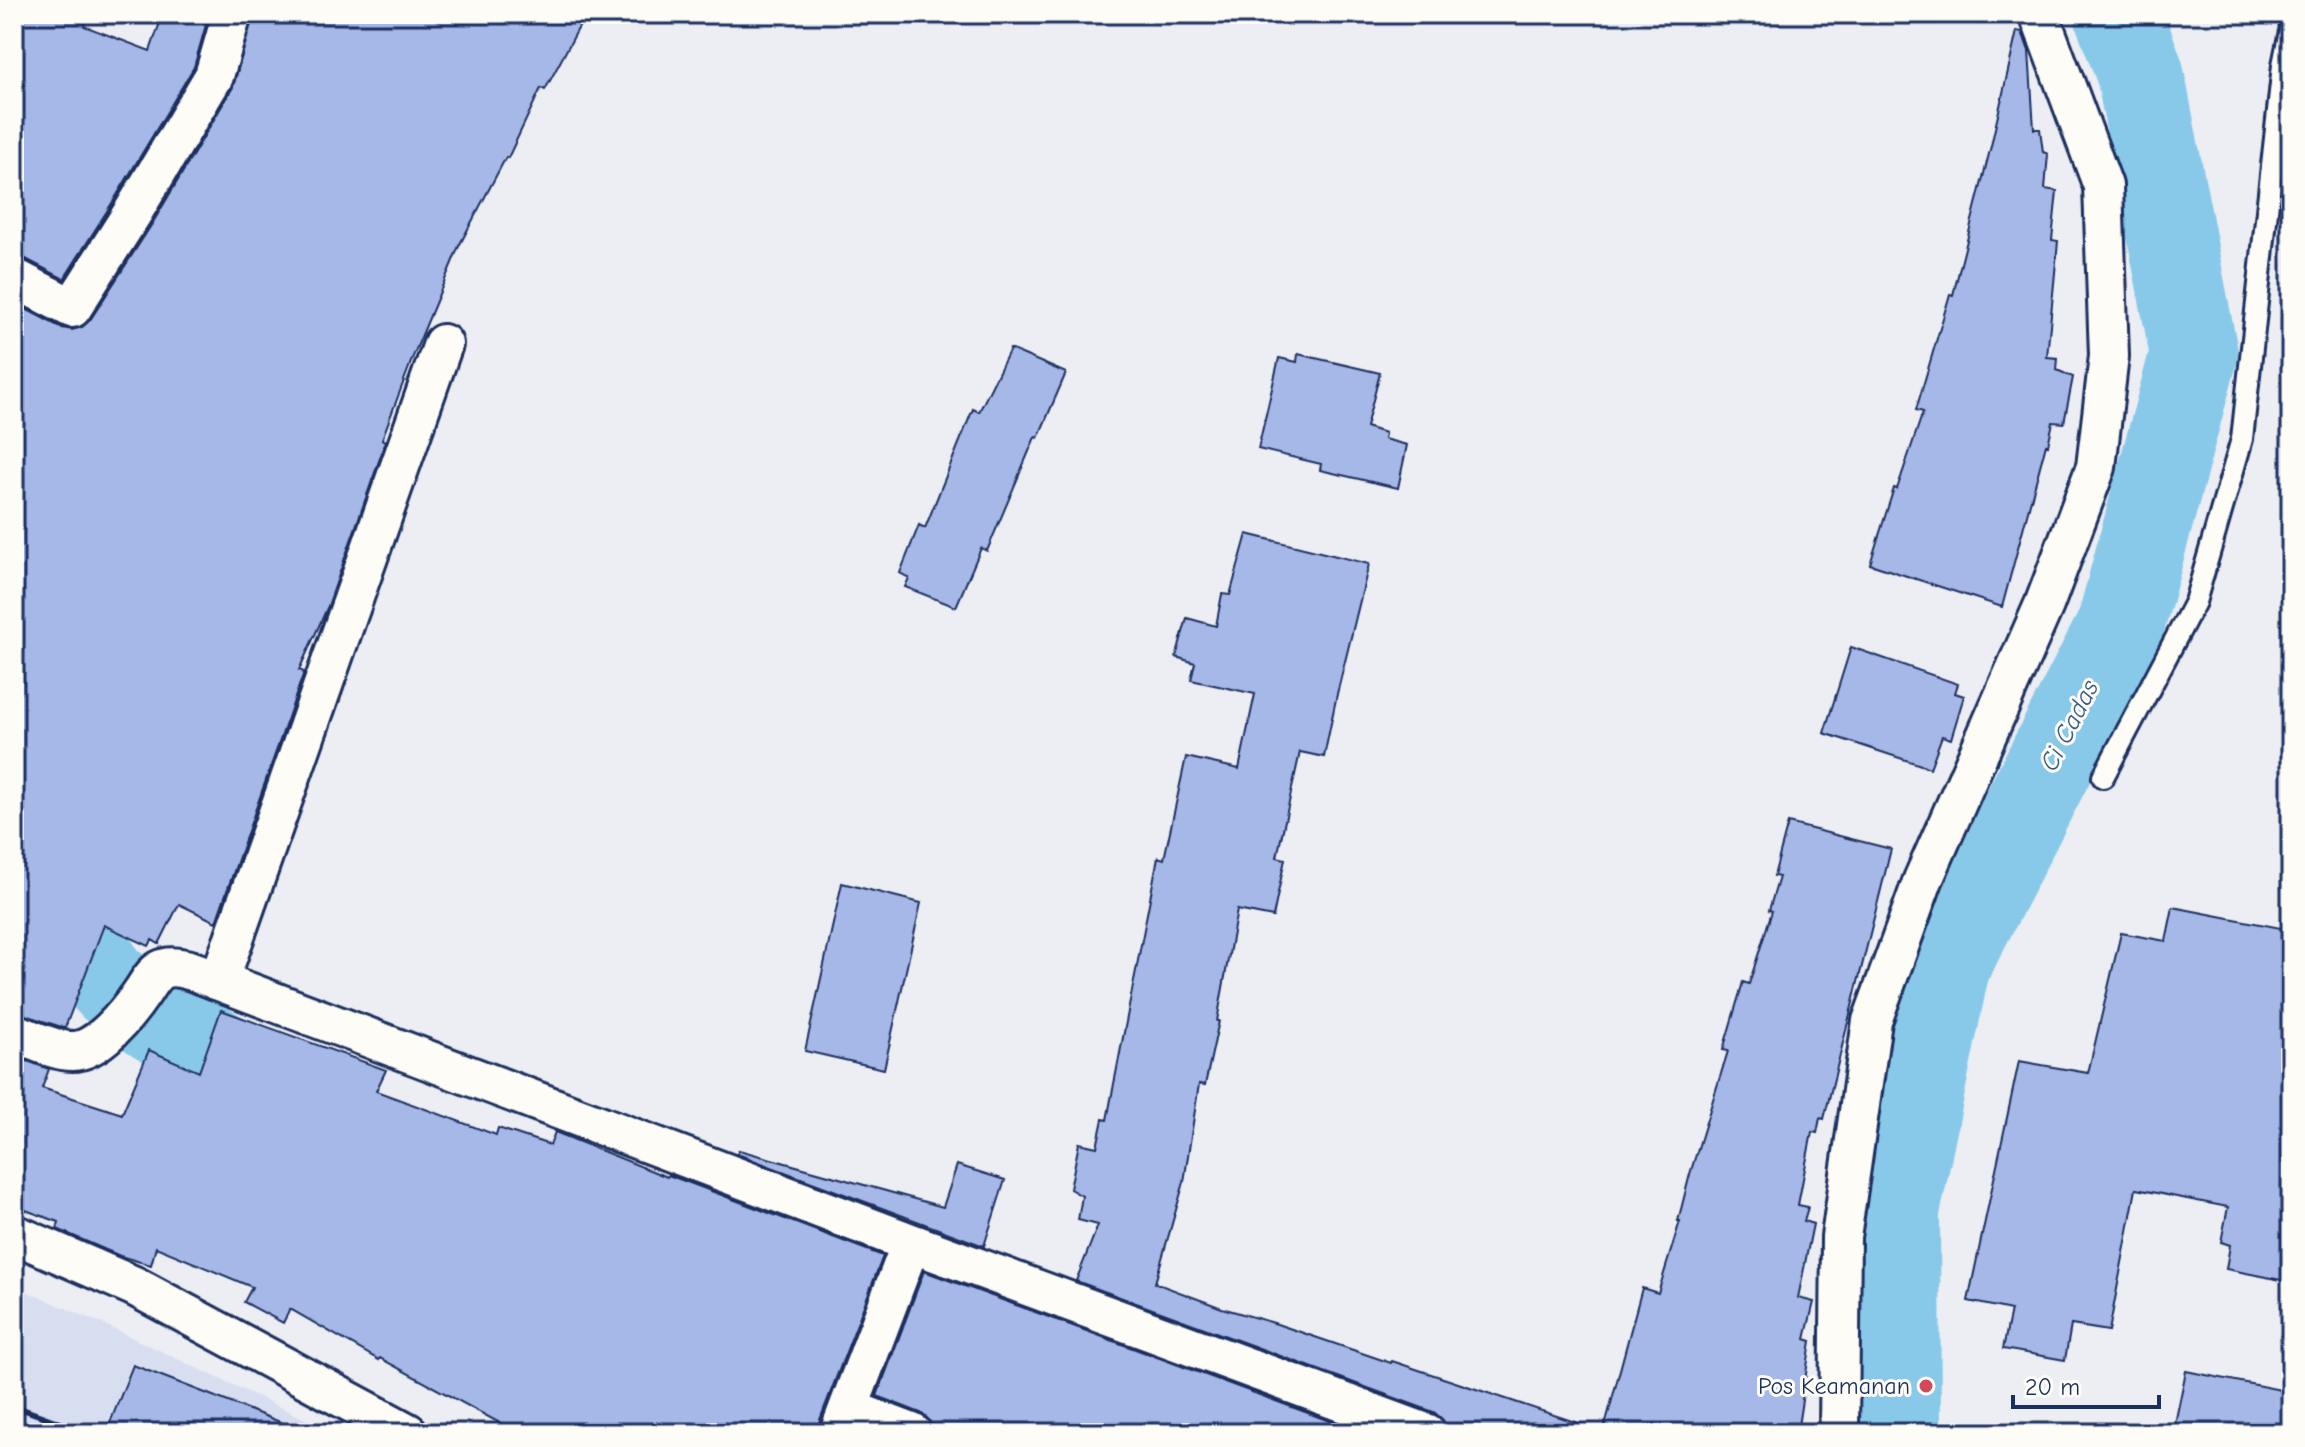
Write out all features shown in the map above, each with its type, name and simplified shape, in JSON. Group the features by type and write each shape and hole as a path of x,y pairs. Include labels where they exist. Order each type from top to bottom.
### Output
{"street":[{"path":"14,278 72,308 214,76 232,14"},
{"path":"1839,1433 1841,1237 1872,1021 1923,880 2044,605 2096,467 2109,356 2103,186 2039,14"},
{"path":"219,981 443,344"},
{"path":"14,1033 64,1050 88,1048 136,1002 153,974 163,968 175,967 1426,1433"},
{"path":"14,1234 134,1286 408,1433"},
{"path":"911,1243 844,1421 912,1433"}],"lane":[{"path":"2103,777 2195,602 2242,439 2283,65 2291,26"}],"shaded area":[{"path":"14,1286 101,1323 335,1433 14,1433"}],"building":[{"path":"14,14 87,14 84,26 150,51 163,14 209,14 194,67 64,279 14,256"},
{"path":"253,14 586,14 545,90 541,88 508,158 459,246 414,354 382,439 386,441 328,606 299,670 304,672 216,922 179,904 159,944 152,940 149,946 104,925 65,1028 14,1012 14,303 62,328 72,330 90,320 152,224 233,87"},
{"path":"2017,31 2022,32 2029,51 2034,129 2040,129 2043,152 2048,154 2045,189 2057,191 2052,240 2058,241 2047,357 2058,358 2057,370 2073,377 2064,423 2053,422 2046,444 2002,607 1870,564 1923,412 1916,410 1950,294 1953,295"},
{"path":"1010,349 1066,373 987,551 981,548 956,607 905,587 909,578 900,573 919,525 925,528 973,409 979,412"},
{"path":"1298,354 1380,373 1366,427 1385,433 1384,439 1407,445 1398,488 1320,470 1321,464 1258,449 1279,358 1297,362"},
{"path":"1247,534 1369,564 1324,757 1300,752 1277,857 1285,859 1273,917 1237,910 1219,1021 1205,1085 1199,1084 1184,1182 1155,1283 1222,1308 1584,1425 1583,1433 1447,1433 1443,1420 1434,1412 1076,1281 1098,1225 1078,1220 1082,1196 1070,1189 1079,1143 1097,1147 1103,1119 1107,1120 1158,857 1164,859 1186,757 1239,769 1255,694 1191,680 1195,663 1176,657 1187,618 1216,626 1222,594 1230,595"},
{"path":"1851,647 1958,684 1955,693 1964,696 1951,739 1942,736 1930,768 1824,733"},
{"path":"1788,823 1891,849 1824,1119 1820,1118 1817,1133 1812,1132 1798,1205 1808,1207 1804,1221 1813,1224 1798,1298 1814,1302 1805,1339 1811,1341 1797,1433 1603,1433 1642,1288 1658,1293 1680,1221 1690,1174 1728,1051 1723,1050 1743,982 1749,984 1772,911 1769,910 1779,877 1774,876"},
{"path":"842,883 921,903 884,1069 805,1051"},
{"path":"2173,907 2291,930 2291,1282 2226,1269 2230,1245 2221,1242 2228,1207 2136,1189 2109,1331 2071,1325 2065,1360 2003,1349 2011,1310 1968,1301 2019,1061 2088,1073 2121,933 2166,941"},
{"path":"221,1010 386,1070 376,1091 496,1135 498,1128 550,1145 555,1132 667,1177 883,1256 818,1425 818,1433 518,1433 290,1309 283,1323 244,1302 252,1287 156,1247 151,1265 120,1256 57,1229 59,1222 14,1206 14,1056 49,1069 42,1088 122,1114 149,1050 199,1072"},
{"path":"739,1150 943,1207 957,1165 1005,1180 984,1246 737,1154"},
{"path":"924,1271 1362,1433 933,1433 929,1420 921,1413 877,1396"},
{"path":"133,1365 301,1430 301,1433 106,1433"},
{"path":"2186,1371 2291,1392 2291,1433 2173,1433"}],"waterway":[{"name":"Ci Cadas","path":"1897,1433 1896,1211 1946,966 2120,627 2194,354 2140,73 2118,14"},
{"path":"127,846 88,931 90,953 101,973 140,1008 239,1067 305,1122"}],"railway":[{"path":"14,1406 88,1433"}],"place":[{"name":"Pos Keamanan","path":"1926,1386"}]}
